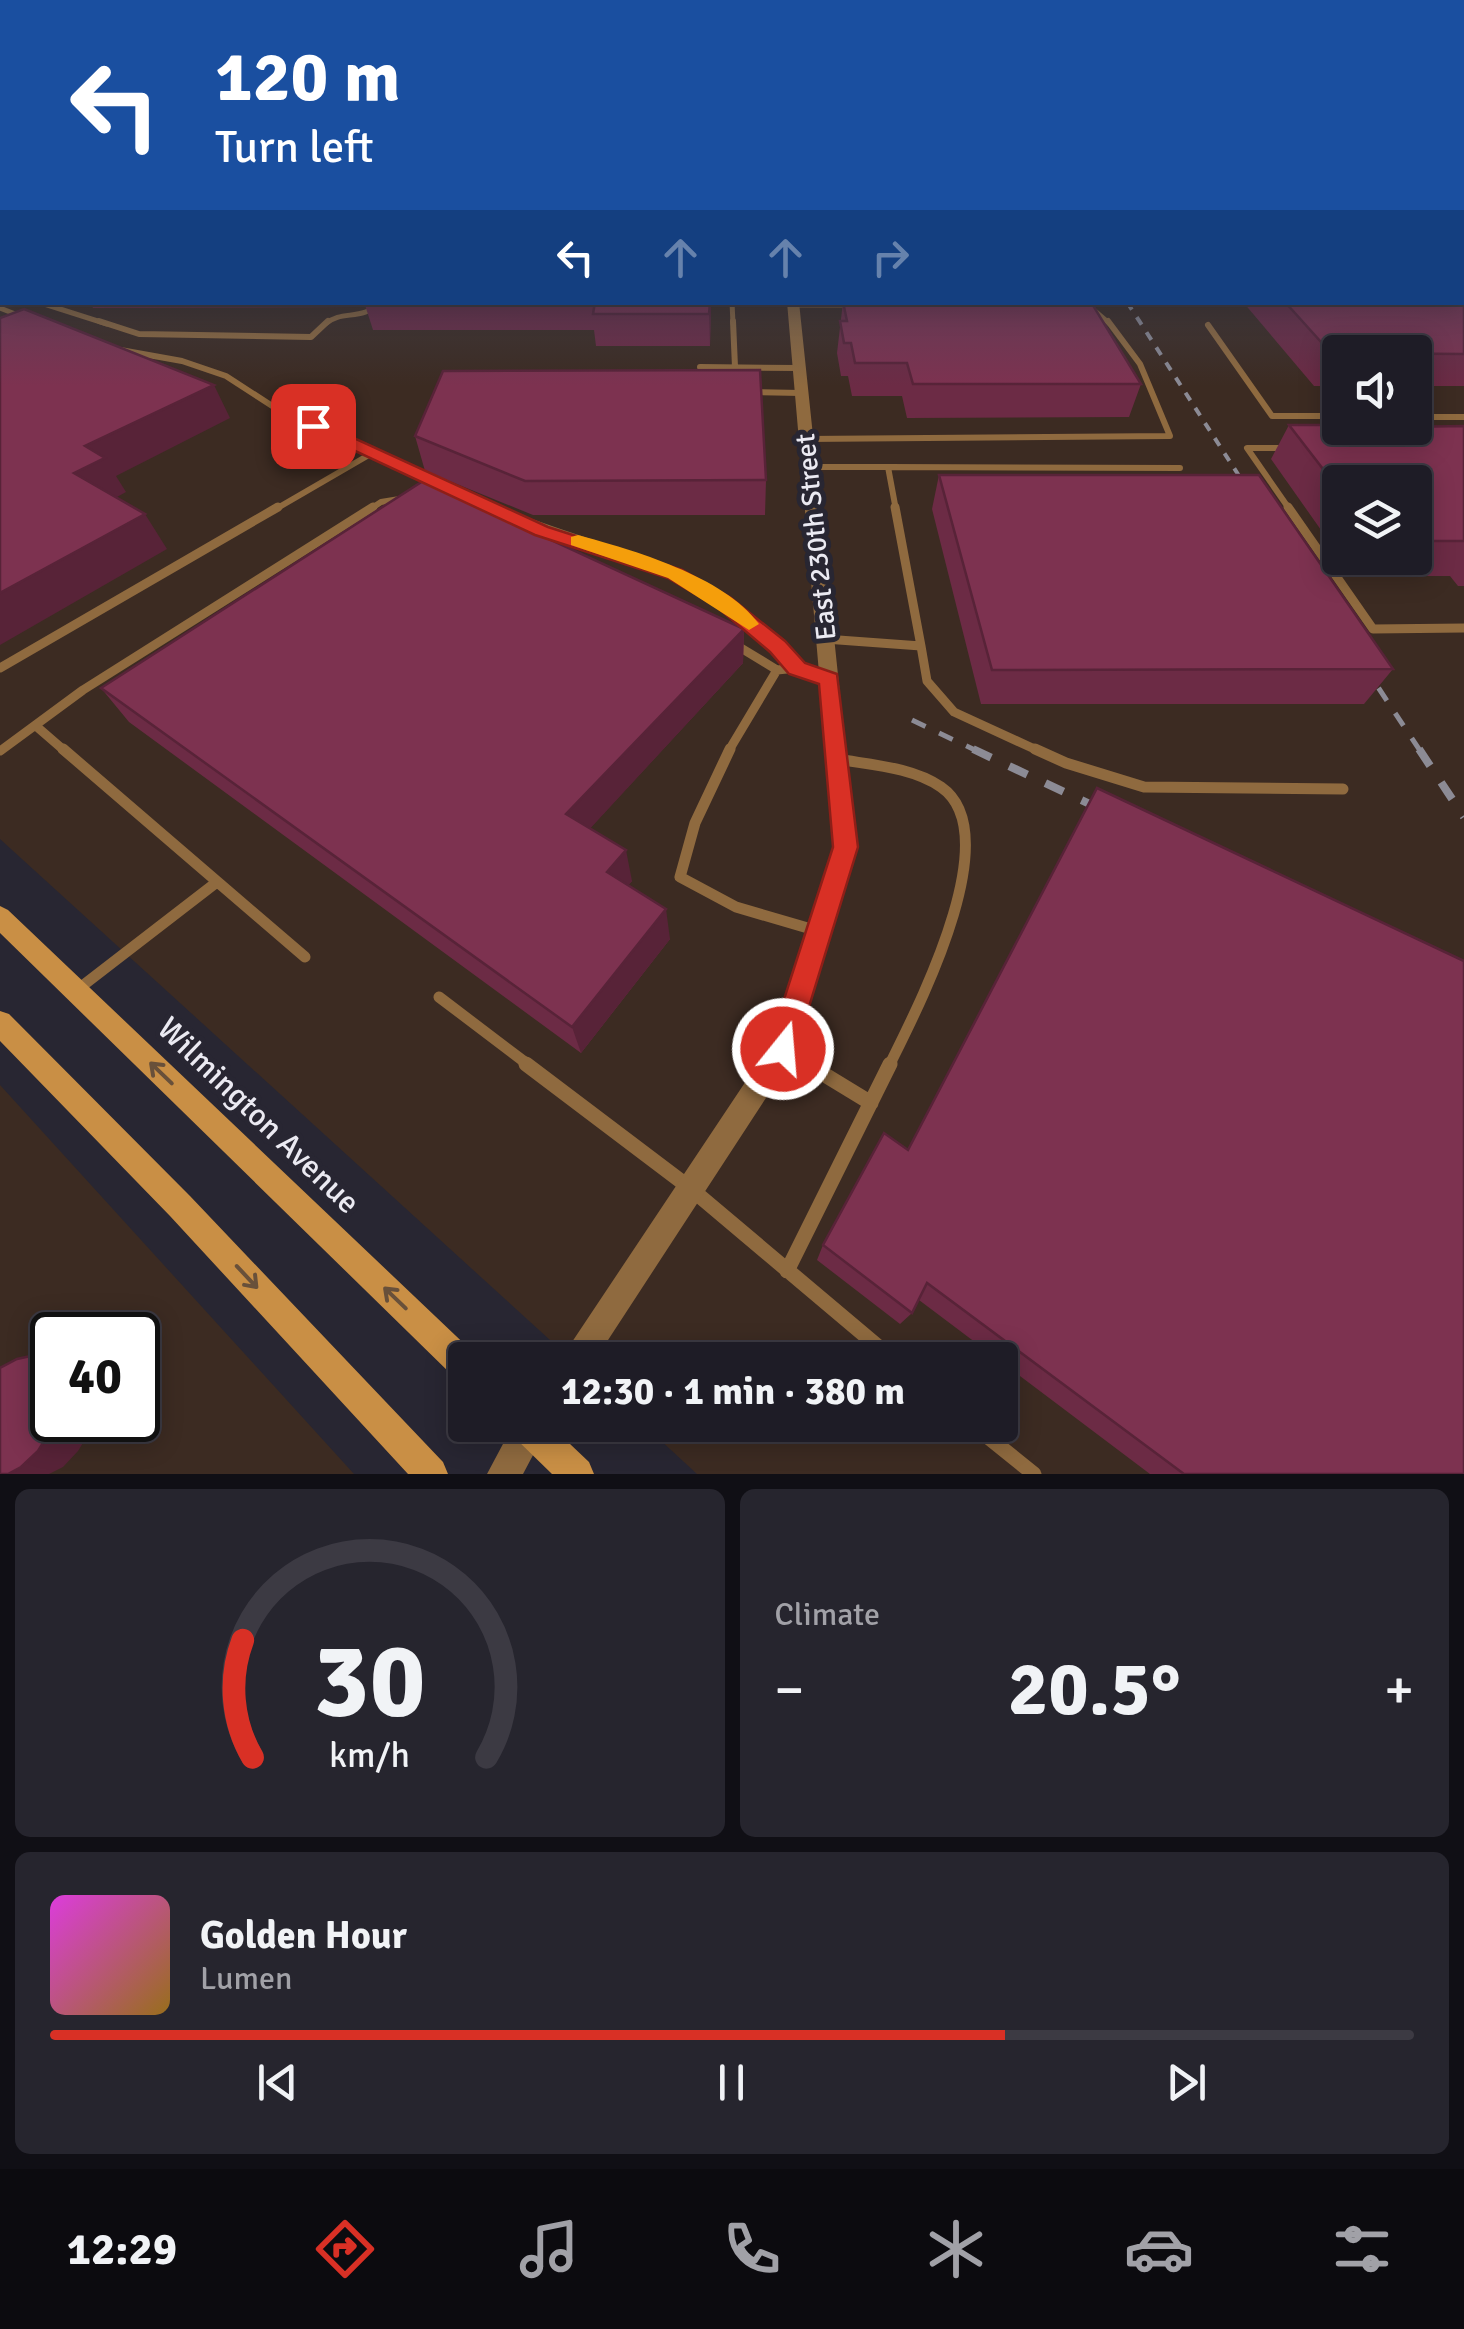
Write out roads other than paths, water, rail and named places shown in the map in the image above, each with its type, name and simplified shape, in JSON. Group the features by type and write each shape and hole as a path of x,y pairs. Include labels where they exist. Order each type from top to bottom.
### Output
{"main road":[{"name":"Wilmington Avenue","path":"0,917 448,1350"},
{"path":"0,1023 180,1206 430,1474"},
{"path":"545,1442 577,1474"}],"street":[{"name":"East 230th Street","path":"588,1342 783,1049 845,847 793,305"},
{"path":"504,1474 521,1442"}],"lane":[{"path":"47,305 139,334 311,338 332,318 369,314 379,305"},
{"path":"732,305 735,367"},
{"path":"806,439 1170,436 1148,376 1123,338 1091,306 1071,306"},
{"path":"0,308 33,321"},
{"path":"1208,324 1272,416 1322,416"},
{"path":"104,346 186,361 260,391 282,413 542,531 675,574 724,603 778,646 797,668"},
{"path":"700,367 799,368"},
{"path":"740,392 801,392"},
{"path":"1432,417 1464,417"},
{"path":"1306,448 1247,448 1373,628 1464,628"},
{"path":"0,668 374,452"},
{"path":"808,466 1180,468"},
{"path":"888,467 927,682 954,712 1066,762 1144,787 1343,789"},
{"path":"0,751 83,690 381,502 404,496 430,504"},
{"path":"719,635 777,670 797,668 829,679"},
{"path":"825,639 921,646"},
{"path":"777,670 743,723 718,776 685,848 680,877 736,907 819,931"},
{"path":"36,726 304,957"},
{"path":"786,1271 939,966 968,845 958,807 943,788 911,774 836,758"},
{"path":"76,991 217,882"},
{"path":"438,997 690,1188 872,1342"},
{"path":"783,1049 871,1103"},
{"path":"994,1442 1034,1474"}],"railway":[{"path":"1129,305 1252,496"},
{"path":"1362,663 1421,752"},
{"path":"912,720 979,752"},
{"path":"973,749 1115,816"},
{"path":"1419,749 1464,817"}]}
